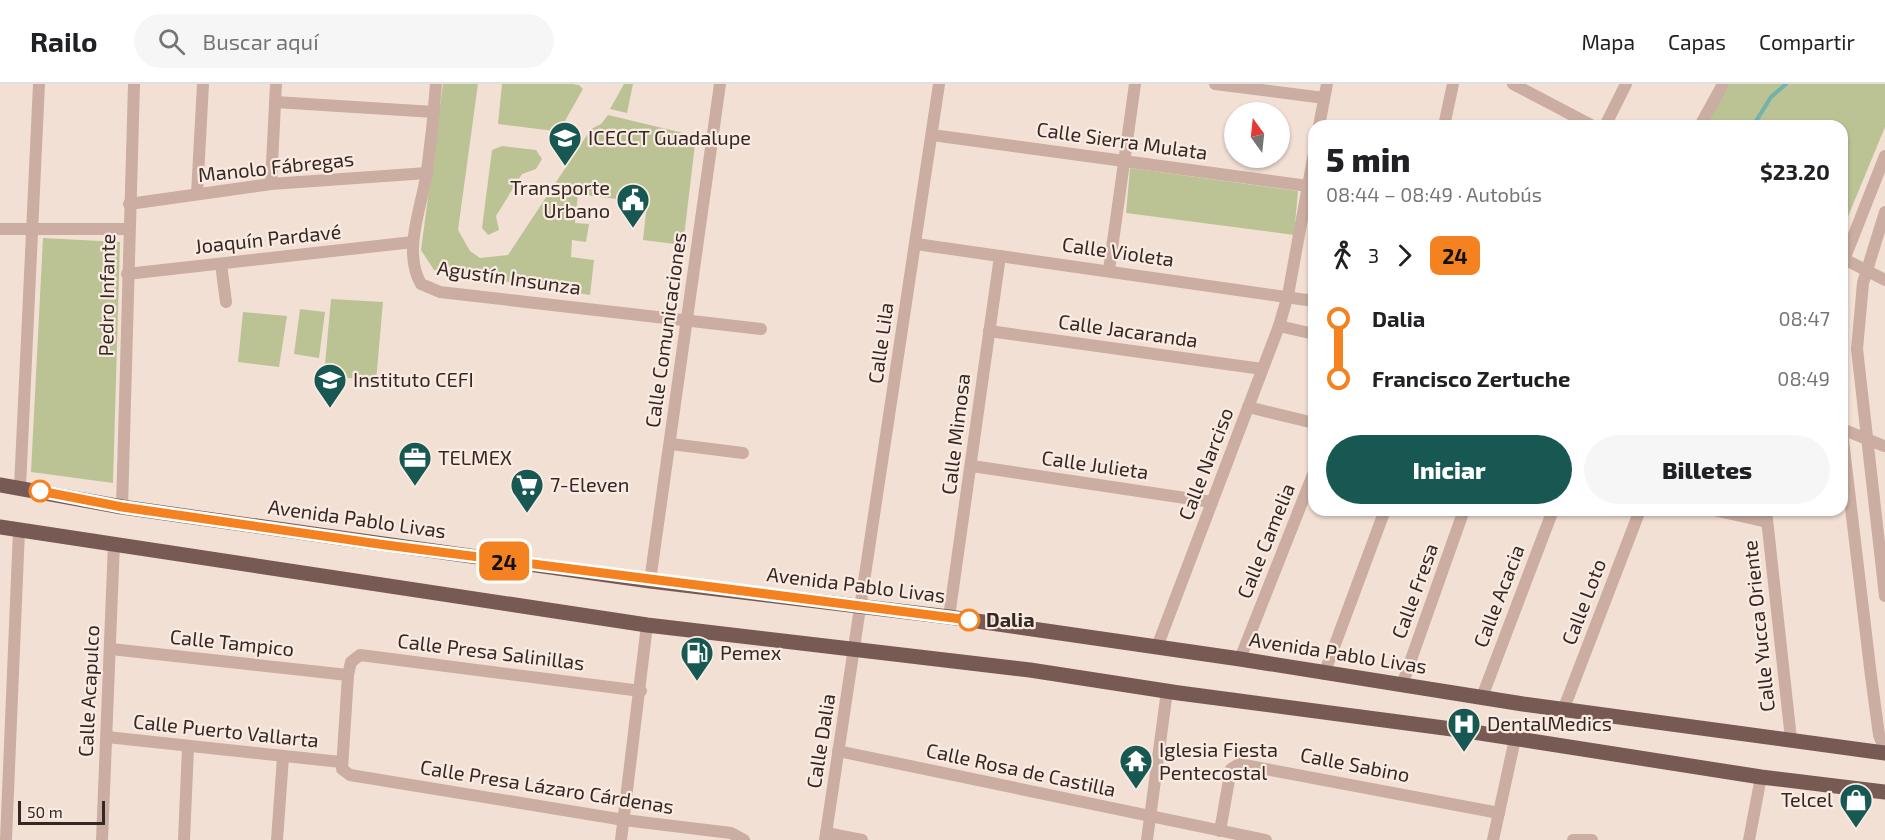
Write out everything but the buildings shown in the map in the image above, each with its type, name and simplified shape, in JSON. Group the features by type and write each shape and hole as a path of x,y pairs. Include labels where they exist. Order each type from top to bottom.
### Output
{"main road":[{"name":"Avenida Pablo Livas","path":"0,484 122,507 650,581 949,617 1240,658 1324,674 1482,697 1885,752"},
{"path":"0,527 647,625 1030,670 1167,692 1515,739 1761,777 1885,792"}],"street":[{"path":"20,487 34,230 39,84"},
{"name":"Pedro Infante","path":"122,507 128,229 134,84"},
{"path":"197,194 203,84"},
{"path":"271,184 276,84"},
{"name":"Agustín Insunza","path":"436,84 427,173 414,242 417,276 428,289 760,329"},
{"name":"Calle Comunicaciones","path":"650,581 720,84"},
{"name":"Calle Lila","path":"856,649 939,84"},
{"path":"1109,270 1135,84"},
{"path":"1215,84 1324,98"},
{"path":"1320,120 1327,84"},
{"path":"1445,120 1453,84"},
{"path":"1513,84 1582,120"},
{"path":"1608,120 1626,84"},
{"path":"1703,120 1723,84"},
{"path":"275,102 434,112"},
{"name":"Calle Sierra Mulata","path":"932,135 1308,186"},
{"path":"1848,248 1885,156"},
{"name":"Manolo Fábregas","path":"129,204 271,184 427,173"},
{"name":"Calle Narciso","path":"1157,647 1279,326 1288,295 1308,186"},
{"path":"1885,212 1865,270 1859,307 1857,349 1885,596"},
{"path":"0,229 128,229"},
{"name":"Joaquín Pardavé","path":"127,274 414,242"},
{"name":"Calle Violeta","path":"916,244 1308,300"},
{"name":"Calle Mimosa","path":"949,617 1000,256"},
{"path":"1848,263 1885,280"},
{"path":"221,264 226,302"},
{"path":"1279,326 1308,333"},
{"name":"Calle Jacaranda","path":"989,331 1262,369"},
{"path":"1248,407 1308,422"},
{"path":"1848,434 1868,443 1885,446"},
{"path":"1848,445 1868,443"},
{"path":"671,444 742,453"},
{"name":"Calle Julieta","path":"972,466 1212,502"},
{"name":"Calle Camelia","path":"1240,658 1308,487"},
{"path":"1848,487 1879,735 1885,752"},
{"path":"1324,674 1383,516"},
{"name":"Calle Fresa","path":"1402,685 1462,516"},
{"name":"Calle Acacia","path":"1482,697 1552,516"},
{"name":"Calle Loto","path":"1564,708 1638,516"},
{"name":"Calle Yucca Oriente","path":"1767,516 1791,739"},
{"path":"6,840 19,530"},
{"name":"Calle Acapulco","path":"102,840 114,543"},
{"path":"621,840 641,691 647,625"},
{"name":"Calle Tampico","path":"111,649 348,675"},
{"name":"Calle Dalia","path":"826,836 856,649"},
{"name":"Calle Presa Salinillas","path":"348,675 351,662 360,655 641,691"},
{"path":"343,768 348,675"},
{"path":"1147,840 1167,692"},
{"name":"Calle Puerto Vallarta","path":"107,737 188,748 284,757 343,768"},
{"path":"1493,840 1515,739"},
{"path":"184,840 188,748"},
{"name":"Calle Rosa de Castilla","path":"838,751 1266,840"},
{"path":"277,840 284,757"},
{"name":"Calle Sabino","path":"1220,831 1231,769 1239,764 1499,813"},
{"name":"Calle Presa Lázaro Cárdenas","path":"343,768 624,820 731,833 743,839"},
{"path":"1749,840 1761,777"},
{"path":"826,836 862,840"}],"green space":[{"path":"443,84 478,84 458,230 470,251 480,258 508,255 591,129 601,124 608,115 696,136 683,245 643,240 647,203 578,194 575,223 589,224 586,242 572,240 571,257 594,260 590,295 434,270 421,250"},
{"path":"502,84 572,84 579,85 583,89 561,128 555,131 498,124"},
{"path":"624,84 633,84 627,113 610,109"},
{"path":"1729,84 1885,84 1885,127 1848,216 1848,120 1708,120"},
{"path":"502,146 536,150 542,159 536,169 522,174 496,216 499,230 488,235 482,228 492,150"},
{"path":"1130,168 1298,191 1294,235 1126,213"},
{"path":"43,238 120,242 113,483 31,472"},
{"path":"331,299 383,302 376,381 324,375"},
{"path":"300,309 325,312 319,358 294,354"},
{"path":"243,312 287,316 279,367 238,362"}],"waterway":[{"path":"1757,120 1771,97 1786,84"}],"bus line":[{"name":"24","path":"40,491 122,507 386,545 650,581 969,620"}],"place":[{"name":"ICECCT Guadalupe","path":"565,167"},
{"name":"Transporte Urbano","path":"633,229"},
{"name":"Instituto CEFI","path":"330,409"},
{"name":"TELMEX","path":"415,487"},
{"name":"7-Eleven","path":"527,514"},
{"name":"Dalia","path":"969,620"},
{"name":"Pemex","path":"697,682"},
{"name":"DentalMedics","path":"1464,753"},
{"name":"Iglesia Fiesta Pentecostal","path":"1136,790"},
{"name":"Telcel","path":"1856,829"}]}
